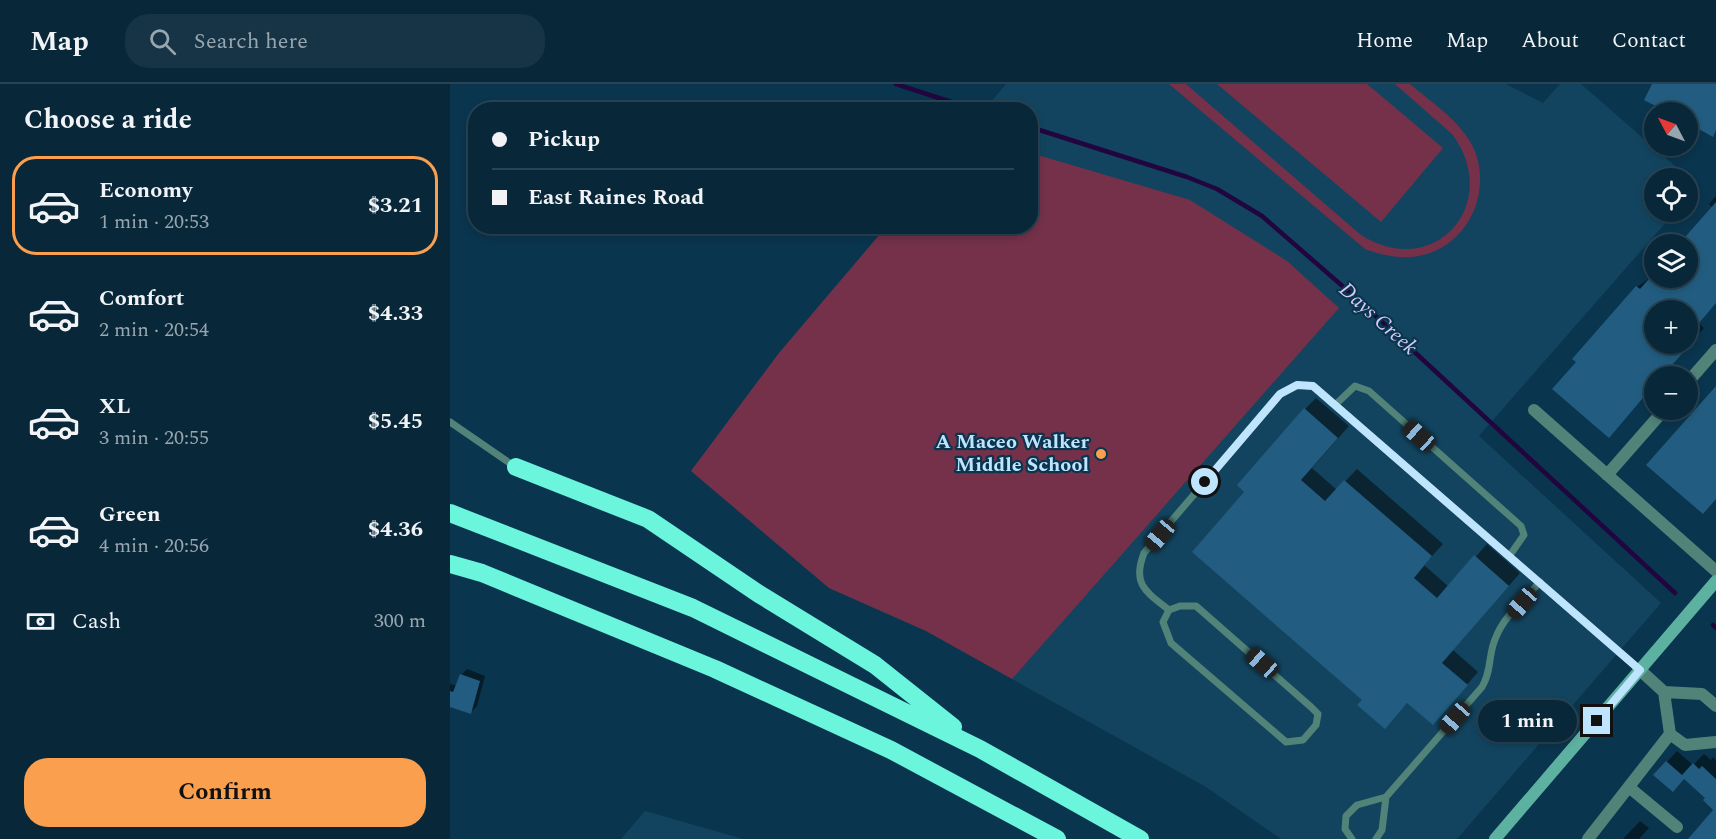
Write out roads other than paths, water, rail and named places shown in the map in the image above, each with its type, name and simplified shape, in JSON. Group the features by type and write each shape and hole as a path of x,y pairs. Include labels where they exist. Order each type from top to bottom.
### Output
{"highway":[{"path":"516,467 648,519 759,594 875,665 980,749"},
{"path":"450,513 693,609 980,749 1140,839"},
{"path":"450,564 482,573 716,669 891,750 1057,839"}],"main road":[{"path":"1495,839 1716,581"}],"street":[{"path":"1698,371 1716,350"},
{"path":"1534,410 1716,571"},
{"path":"1607,474 1655,420"},
{"path":"1640,670 1664,692 1671,734 1686,745 1716,742"},
{"path":"1664,692 1702,694 1716,706"},
{"path":"1588,839 1671,734"},
{"path":"1630,788 1677,828"}],"lane":[{"path":"1169,610 1141,584 1137,570 1144,553 1280,394 1297,385 1313,386 1640,670"},
{"path":"1335,405 1355,386 1369,391 1521,526 1524,535 1510,555"},
{"path":"450,422 516,467"},
{"path":"1352,839 1344,823 1351,809 1386,797 1482,687 1489,669 1490,653 1496,635 1540,582"},
{"path":"1180,606 1196,606 1311,707 1318,714 1316,725 1303,740 1286,742 1171,643 1163,622 1169,610 1180,606"},
{"path":"1376,839 1382,830 1386,797"}],"waterway":[{"name":"Days Creek","path":"896,84 951,102"},
{"name":"Days Creek","path":"1038,130 1187,177 1217,189 1262,216 1355,297 1675,593"},
{"name":"Days Creek","path":"1713,625 1716,628"}],"place":[{"name":"A Maceo Walker Middle School","path":"1101,454"}]}
